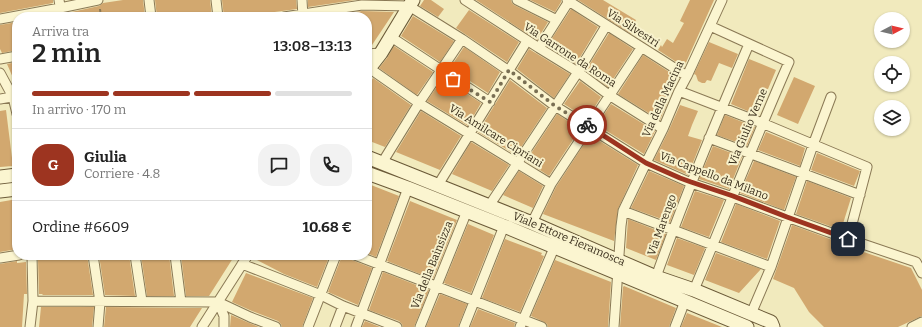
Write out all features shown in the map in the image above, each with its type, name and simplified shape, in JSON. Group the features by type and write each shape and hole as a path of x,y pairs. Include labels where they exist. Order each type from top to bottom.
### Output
{"main road":[{"path":"372,64 381,54 411,3"},
{"name":"Viale Ettore Fieramosca","path":"372,159 532,223 656,277 694,290 772,324"},
{"name":"Viale Ettore Fieramosca","path":"372,175 504,226 746,327"},
{"path":"0,177 12,176"},
{"path":"0,191 12,190"}],"street":[{"path":"38,12 98,0"},
{"path":"149,0 150,12"},
{"path":"216,0 217,12"},
{"path":"302,0 303,12"},
{"name":"Via Garrone da Roma","path":"465,0 527,41 578,72 662,129"},
{"path":"517,0 557,20"},
{"name":"Via della Macina","path":"614,327 621,226 624,211 722,0"},
{"path":"538,48 568,1"},
{"name":"Via Silvestri","path":"568,1 687,76"},
{"path":"324,12 362,5 411,3"},
{"name":"Via Cappello da Milano","path":"411,3 509,70 555,106 646,163 691,182 916,262 922,273"},
{"path":"0,19 12,17"},
{"path":"489,206 578,72 606,26"},
{"path":"710,26 749,44"},
{"path":"391,37 490,102"},
{"path":"382,163 419,103 462,39"},
{"path":"438,185 527,41"},
{"name":"Via Giulio Verne","path":"694,290 789,62 749,44"},
{"name":"Via Marengo","path":"656,277 691,182 749,44"},
{"path":"532,223 551,184 641,48"},
{"path":"372,54 381,54"},
{"path":"0,58 12,57"},
{"name":"Via Amilcare Cipriani","path":"372,72 419,103 551,184"},
{"path":"0,73 12,91"},
{"path":"679,91 867,167 848,239"},
{"path":"0,99 12,97"},
{"path":"751,314 771,267 787,217 831,97"},
{"path":"709,138 860,195"},
{"path":"356,327 408,188"},
{"path":"624,211 771,267"},
{"name":"Via della Bainsizza","path":"420,327 467,212"},
{"path":"464,327 504,226"},
{"path":"521,323 554,248"},
{"path":"0,258 12,256"},
{"path":"30,327 33,301 32,260"},
{"path":"94,260 100,302 98,327"},
{"path":"136,260 142,301"},
{"path":"176,260 180,302"},
{"path":"202,327 245,260"},
{"path":"308,327 334,260"},
{"path":"369,260 474,301 521,323 542,327"},
{"path":"242,264 397,327"},
{"path":"33,301 218,302 276,327"},
{"path":"675,327 685,301"},
{"path":"218,302 224,316 224,327"},
{"path":"335,327 343,306"},
{"path":"250,317 251,327"},
{"path":"912,327 922,322"}],"building":[{"path":"0,0 53,0 53,3 0,13"},
{"path":"123,0 143,0 144,12 72,12 99,6 103,3"},
{"path":"155,0 210,0 211,12 156,12"},
{"path":"222,0 296,0 297,9 274,12 223,12"},
{"path":"308,0 355,0 308,7"},
{"path":"424,0 431,0 444,9 438,17 420,6"},
{"path":"476,0 511,0 514,5 548,22 537,40"},
{"path":"530,0 561,0 561,2 555,12"},
{"path":"578,0 603,0 636,20 633,26 635,27 631,34"},
{"path":"690,0 714,0 684,67 658,50 667,39 673,43 684,23 680,21"},
{"path":"571,9 598,27 576,64 547,46"},
{"path":"469,10 519,42 507,62 456,28"},
{"path":"362,11 394,12 372,45 372,12 356,12"},
{"path":"413,16 454,41 440,62 401,36"},
{"path":"12,23 12,51 2,53 0,49 0,25"},
{"path":"609,33 633,49 608,87 586,70"},
{"path":"709,42 738,54 732,68 719,63 711,81 707,80 705,83 702,83 698,81 696,75 694,74"},
{"path":"394,46 433,72 417,95 379,68"},
{"path":"464,47 500,72 488,93 450,68"},
{"path":"529,49 570,74 554,98 517,69"},
{"path":"643,55 677,77 666,101 668,101 660,120 618,94"},
{"path":"749,59 776,70 757,115 731,104"},
{"path":"12,63 12,76 7,64"},
{"path":"794,77 815,86 798,124 777,115"},
{"path":"373,78 411,105 385,147 372,142"},
{"path":"443,78 481,103 468,126 427,101"},
{"path":"510,80 547,108 516,155 478,132"},
{"path":"580,81 601,97 587,119 564,104"},
{"path":"611,104 655,131 644,154 597,125"},
{"path":"680,105 698,111 688,136 702,140 688,175 654,160"},
{"path":"6,110 12,166 0,167 0,111"},
{"path":"421,111 461,136 440,170 396,152"},
{"path":"557,114 580,129 549,176 526,161"},
{"path":"725,115 755,127 747,146 717,135"},
{"path":"766,132 805,148 800,166 758,150"},
{"path":"590,135 638,165 618,209 614,241 543,214 556,187"},
{"path":"471,142 509,165 492,191 452,174"},
{"path":"713,146 742,157 729,189 699,179"},
{"path":"817,153 860,171 854,186 811,170"},
{"path":"754,161 796,177 784,210 740,193"},
{"path":"519,171 543,186 533,208 503,195"},
{"path":"649,171 684,186 670,222 631,208"},
{"path":"807,181 851,198 841,230 796,214"},
{"path":"372,185 399,196 376,257 372,255"},
{"path":"695,191 724,200 709,237 681,227"},
{"path":"12,200 12,250 0,252 0,202"},
{"path":"410,201 457,220 433,279 387,261"},
{"path":"736,204 780,221 767,259 721,242"},
{"path":"628,219 666,234 656,260 626,248"},
{"path":"468,224 494,235 471,293 444,283"},
{"path":"792,225 838,242 837,243 911,268 922,290 922,316 898,327 824,327 809,312 794,288 773,279"},
{"path":"677,238 705,248 694,275 667,265"},
{"path":"505,239 542,253 541,255 544,256 520,312 482,298"},
{"path":"716,253 761,269 739,293 705,280"},
{"path":"38,260 88,260 93,295 39,294"},
{"path":"100,260 130,260 135,296 105,295"},
{"path":"142,260 170,260 174,296 147,296"},
{"path":"182,260 232,260 209,296 186,296"},
{"path":"257,260 328,260 317,287 284,274"},
{"path":"340,260 352,260 372,268 358,305 328,292"},
{"path":"555,260 611,282 608,327 548,327 544,322 531,316"},
{"path":"17,261 17,263 26,262 27,294 24,294 22,327 0,327 0,264"},
{"path":"383,272 429,290 414,327 403,327 399,321 369,310"},
{"path":"246,273 313,298 302,327 282,327 278,321 232,302"},
{"path":"624,286 676,308 669,327 620,327"},
{"path":"440,294 467,304 458,327 426,327"},
{"path":"41,307 94,307 92,327 39,327"},
{"path":"106,307 202,308 190,327 104,327"},
{"path":"478,309 515,323 514,327 470,327"},
{"path":"687,313 722,327 681,327"},
{"path":"231,315 247,322 259,327 230,327"},
{"path":"365,321 380,327 362,327"}],"way so far":[{"path":"453,79 490,102 509,70 555,106 587,125"}],"route":[{"path":"587,125 646,163 680,178 848,239"}]}
